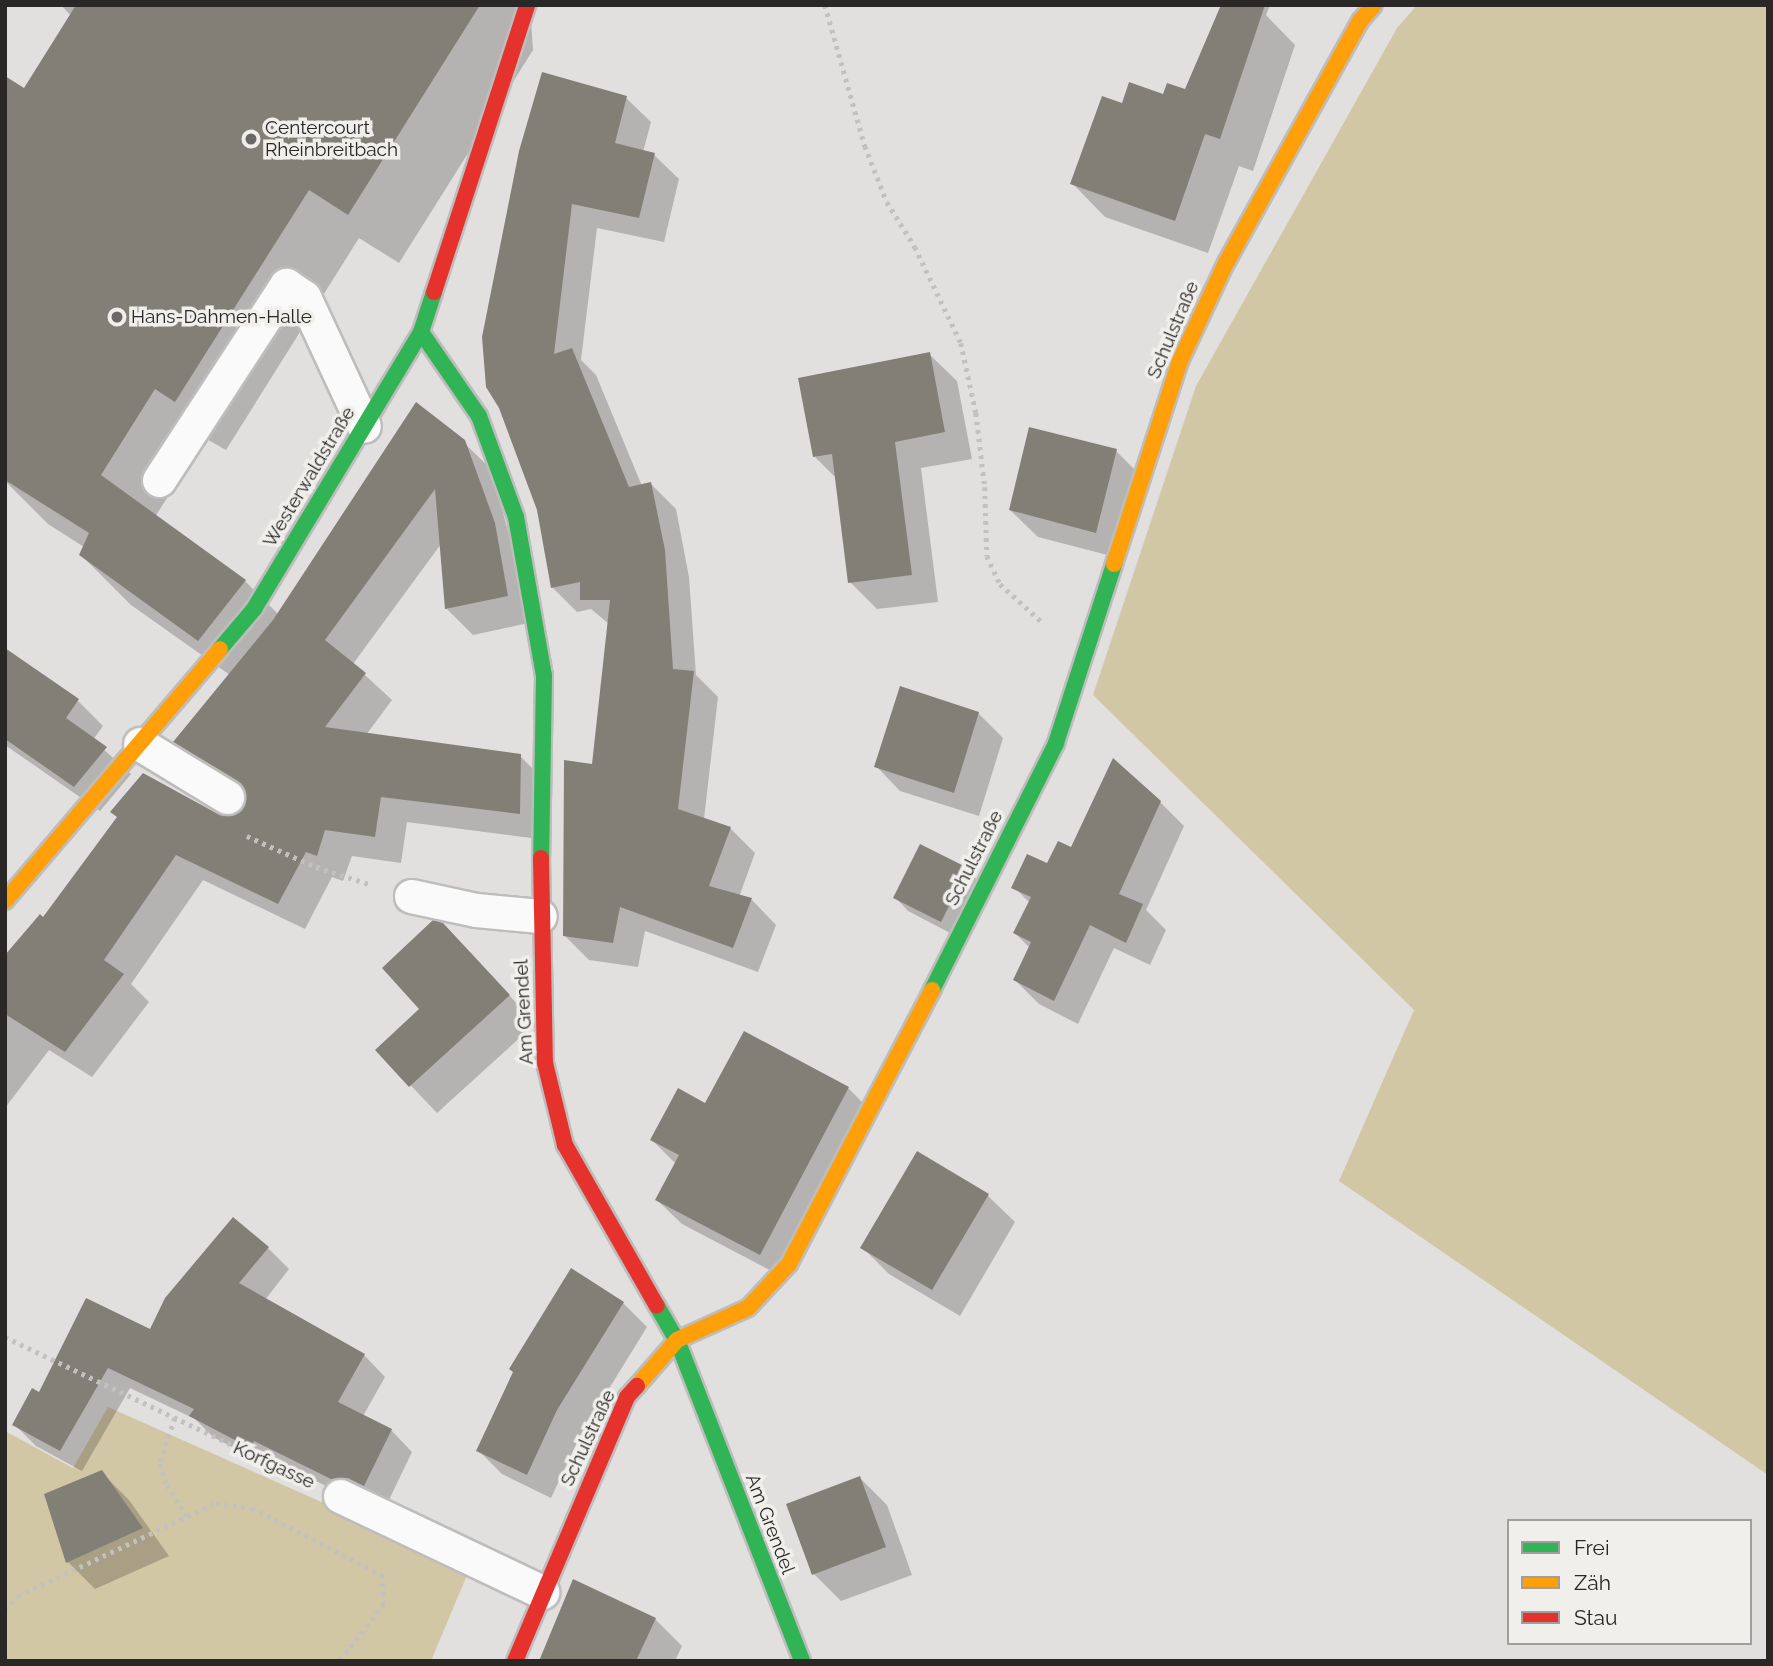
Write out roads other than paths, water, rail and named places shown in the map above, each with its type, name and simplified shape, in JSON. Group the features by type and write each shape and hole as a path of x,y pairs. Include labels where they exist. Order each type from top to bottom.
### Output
{"street":[{"name":"Westerwaldstraße","path":"5,901 254,609 421,332 527,5"},
{"name":"Schulstraße","path":"515,1661 627,1397 677,1340 748,1308 789,1264 1056,743 1180,361 1226,263 1360,21 1374,5"},
{"name":"Am Grendel","path":"421,332 479,416 516,517 544,675 540,916 545,1063 565,1145 677,1340 802,1661"}],"lane":[{"path":"159,480 286,285 304,297 364,426"},
{"path":"140,744 227,797"},
{"path":"411,896 476,910 540,916"},
{"path":"340,1496 542,1592"}],"place":[{"name":"Centercourt Rheinbreitbach","path":"251,139"},
{"name":"Hans-Dahmen-Halle","path":"117,317"}]}
